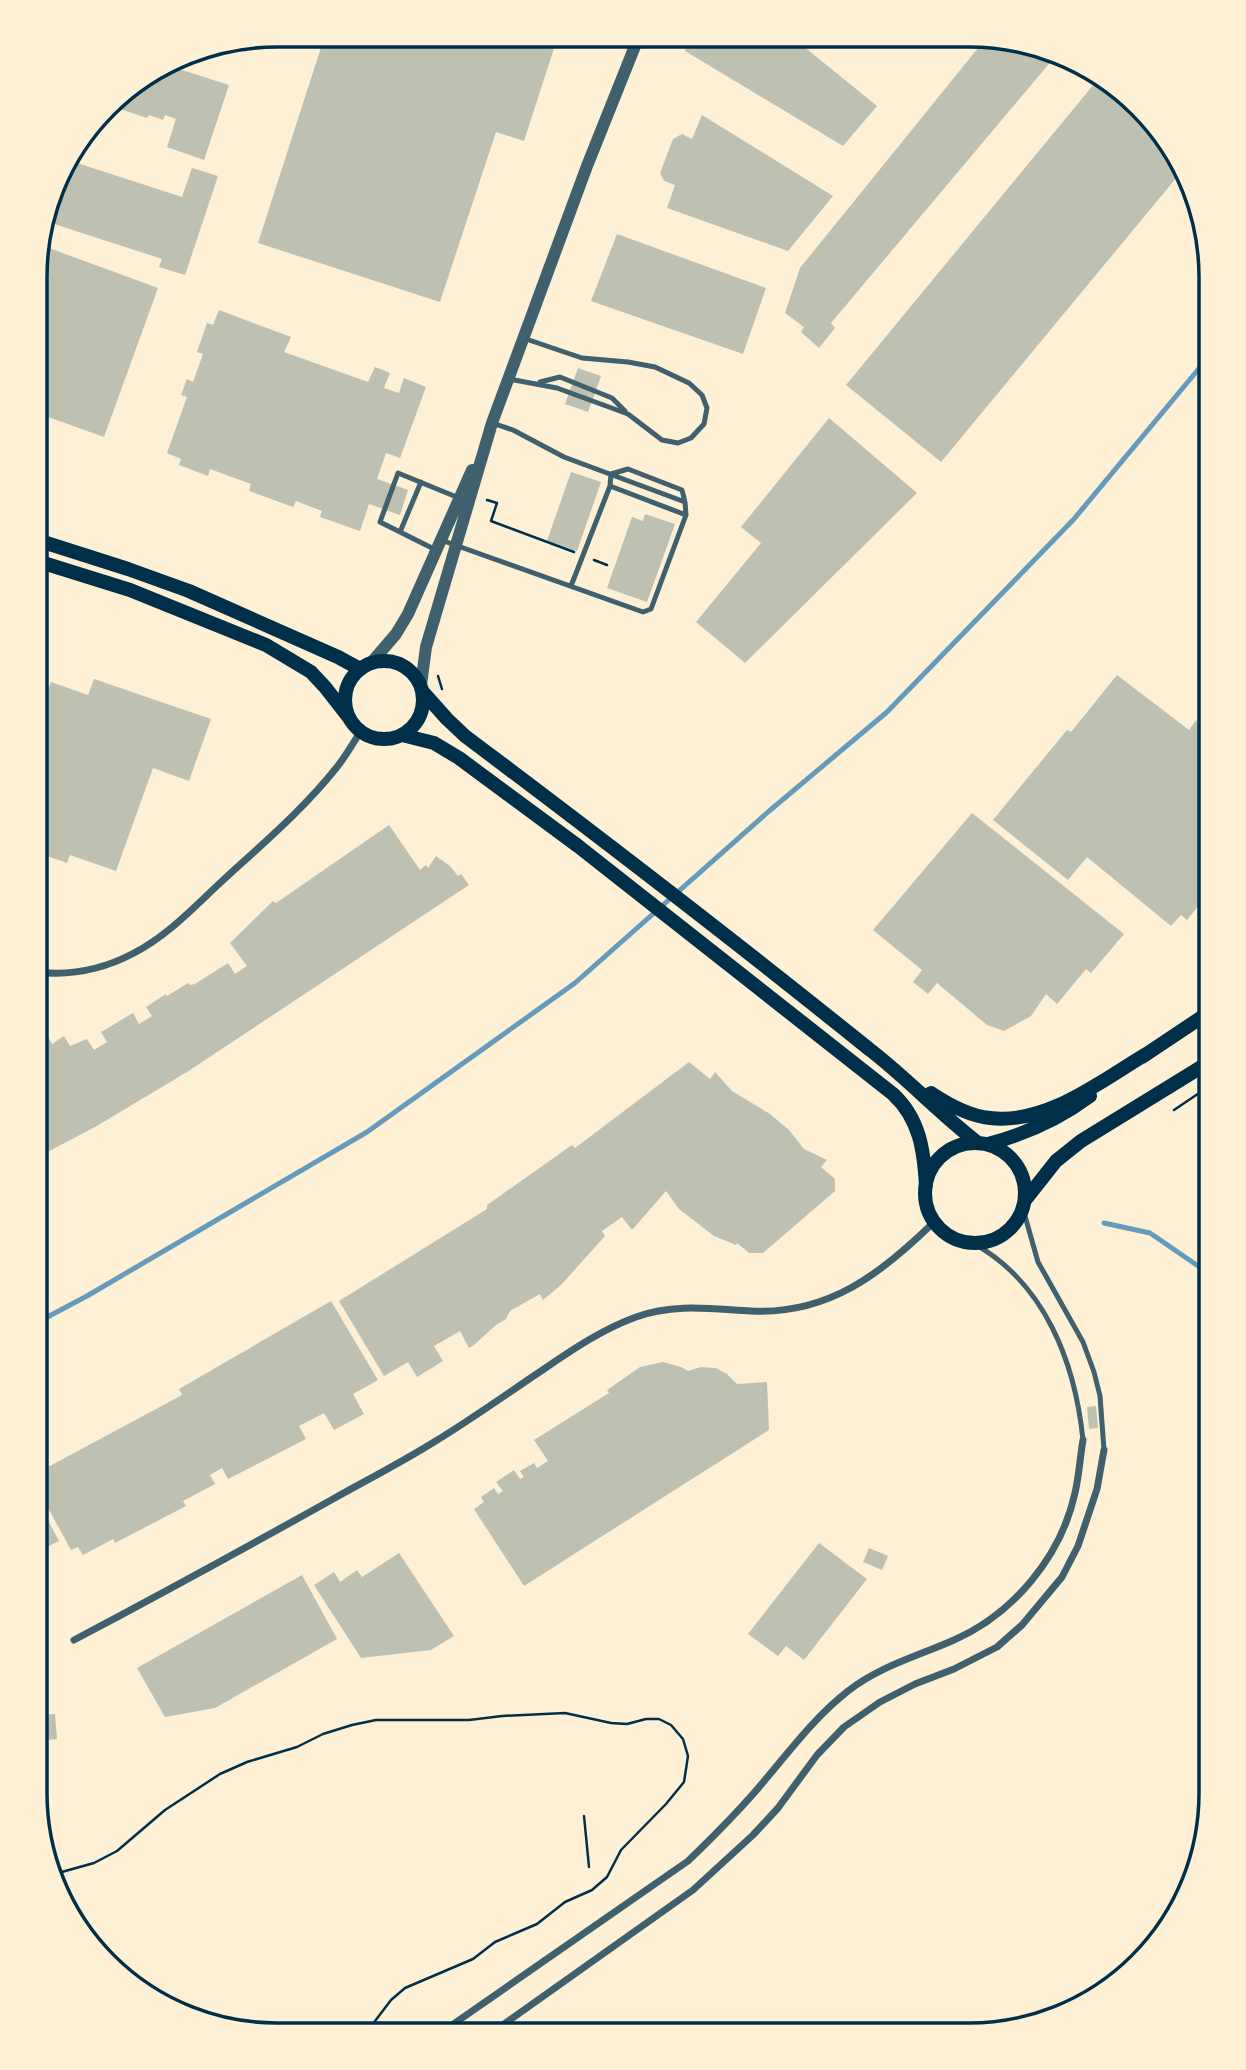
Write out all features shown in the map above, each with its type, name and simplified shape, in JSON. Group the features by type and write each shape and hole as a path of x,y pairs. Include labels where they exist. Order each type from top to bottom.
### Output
{"main road":[{"path":"47,543 189,592 338,657 365,666"},
{"path":"47,564 130,590 266,645 311,673 361,731 380,738 401,735 434,743 449,751 578,846 901,1102 917,1127 922,1146 926,1205 934,1222 955,1239 983,1243 1000,1237 1014,1225 1024,1205 1056,1161 1081,1141 1198,1069"},
{"path":"351,719 345,704 352,677 365,666 383,661 400,664 415,675 421,688 423,703 418,719 401,735"},
{"path":"421,688 465,736 764,965 903,1075 946,1116 983,1143 1004,1152 1017,1165 1025,1182 1024,1205"},
{"path":"926,1186 931,1168 943,1154 960,1145 983,1143 1028,1132 1052,1122 1199,1019"},
{"path":"903,1075 952,1106 972,1114 1011,1118 1033,1114 1062,1102 1148,1053"}],"street":[{"path":"365,666 396,634 439,545 492,423 587,166 635,47"},
{"path":"421,688 426,647 492,423"},
{"path":"47,972 75,972 96,968 132,955 150,944 181,919 287,821 339,765 361,731"},
{"path":"74,1640 434,1442 601,1333 637,1316 678,1307 712,1306 751,1311 783,1311 815,1305 843,1293 869,1277 914,1242 934,1222"},
{"path":"455,2023 688,1861 723,1829 795,1741 850,1690 876,1672 957,1638 988,1620 1016,1598 1054,1550 1075,1494 1083,1440"},
{"path":"506,2023 693,1890 753,1835 778,1808 817,1755 844,1727 915,1684 954,1670 997,1647 1022,1625 1062,1577 1078,1546 1097,1489 1104,1450"}],"lane":[{"path":"523,338 582,358 628,362 655,368 689,383 702,395 707,408 704,424 691,438 678,443 662,440 612,398 560,377 537,383"},
{"path":"508,379 537,383 628,414"},
{"path":"492,423 513,430 564,457 685,502"},
{"path":"459,498 398,473 380,522 400,532 439,545 457,545 647,612 651,609 686,515 682,490 628,470 611,474"},
{"path":"571,586 610,486 611,474"},
{"path":"400,532 421,482"},
{"path":"610,486 686,515"},
{"path":"1024,1205 1038,1262 1078,1332 1094,1372 1100,1396 1104,1450"},
{"path":"973,1243 1007,1265 1040,1306 1055,1334 1076,1388 1083,1440"}],"path":[{"path":"487,500 497,503 491,520 607,565"},
{"path":"438,674 445,696"},
{"path":"1174,1110 1198,1093"},
{"path":"61,1872 94,1863 117,1851 165,1810 220,1774 352,1725 376,1720 469,1720 565,1713 611,1723 627,1724 659,1719 671,1725 683,1739 688,1756 684,1782 621,1850 607,1877 592,1890 565,1902 537,1924 495,1942 473,1959 405,1987 374,2023"},
{"path":"584,1816 589,1867"}],"building":[{"path":"321,47 554,47 524,141 496,132 440,302 258,243"},
{"path":"686,47 804,47 877,106 843,146 685,51"},
{"path":"978,48 1028,55 1050,63 831,323 835,328 819,348 801,332 804,327 785,313 800,268"},
{"path":"180,69 229,85 204,160 167,147 176,119 165,115 163,120 149,115 147,118 121,109 162,78"},
{"path":"1094,85 1131,115 1151,137 1176,178 941,462 846,385"},
{"path":"702,115 833,196 788,251 667,208 675,185 664,181 660,173 673,139 682,134 692,139"},
{"path":"77,163 182,197 192,168 218,176 185,275 159,267 162,259 54,224 59,204"},
{"path":"617,234 766,288 743,354 591,301"},
{"path":"49,248 158,288 104,437 47,417"},
{"path":"219,310 291,337 284,352 368,382 375,367 390,373 384,388 399,393 404,378 426,387 400,458 386,453 377,479 408,490 400,515 369,504 360,531 320,517 322,511 296,501 293,507 249,491 251,484 210,469 208,476 179,465 181,459 167,453 187,397 181,395 187,379 193,382 203,354 197,352 207,323 213,325"},
{"path":"578,368 601,376 588,412 565,404"},
{"path":"829,418 917,493 745,663 696,622 761,543 741,527"},
{"path":"571,472 601,482 577,551 547,541"},
{"path":"645,514 675,524 647,602 607,588 632,517 643,521"},
{"path":"1117,675 1189,730 1196,720 1199,722 1199,906 1187,920 1181,915 1171,926 1087,857 1068,880 993,820 1067,730 1071,732"},
{"path":"94,679 211,719 189,781 153,768 116,871 70,855 67,863 47,856 47,693 51,682 88,695"},
{"path":"972,813 1124,934 1091,973 1086,969 1057,1004 1046,994 1031,1016 1004,1031 987,1025 937,983 928,994 913,982 922,970 873,930"},
{"path":"389,825 420,870 426,865 428,868 436,856 458,876 461,874 469,885 187,1072 47,1152 47,1035 52,1044 64,1036 70,1046 87,1039 94,1050 107,1042 101,1032 133,1013 139,1024 152,1016 146,1007 166,994 167,996 188,983 195,984 228,963 235,974 247,966 230,943 273,901 276,903"},
{"path":"689,1062 710,1079 715,1072 732,1091 770,1114 789,1130 804,1149 827,1160 821,1167 835,1179 835,1191 763,1253 749,1253 737,1243 736,1245 714,1236 679,1209 666,1191 632,1230 622,1217 602,1231 605,1236 561,1285 543,1300 540,1294 510,1311 506,1319 469,1348 460,1331 434,1346 443,1361 417,1377 408,1362 384,1376 339,1301 487,1209 487,1205 572,1145 575,1148"},
{"path":"331,1301 378,1380 353,1394 364,1414 334,1430 324,1413 299,1426 306,1439 228,1479 222,1468 210,1475 215,1484 183,1501 186,1506 115,1543 113,1539 83,1555 78,1547 71,1550 47,1506 47,1468 182,1395 179,1389"},
{"path":"663,1362 688,1371 701,1367 716,1368 737,1384 767,1382 769,1430 524,1586 474,1509 484,1502 481,1497 494,1488 498,1494 503,1491 496,1482 514,1470 520,1479 524,1477 520,1471 534,1463 537,1468 548,1461 534,1440 609,1393 607,1390 640,1367"},
{"path":"1096,1406 1098,1428 1089,1429 1087,1407"},
{"path":"47,1518 59,1541 47,1547"},
{"path":"819,1543 867,1579 804,1660 786,1646 778,1656 748,1634"},
{"path":"869,1548 888,1556 882,1570 863,1562"},
{"path":"399,1553 454,1636 431,1650 361,1658 314,1585 334,1572 340,1582 357,1570 362,1577"},
{"path":"302,1575 337,1639 215,1708 165,1717 137,1668"},
{"path":"47,1714 55,1714 57,1739 47,1740"}],"waterway":[{"path":"47,1317 367,1132 575,983 768,812 887,712 1074,519 1199,369"},
{"path":"1104,1223 1150,1233 1198,1266"}]}
